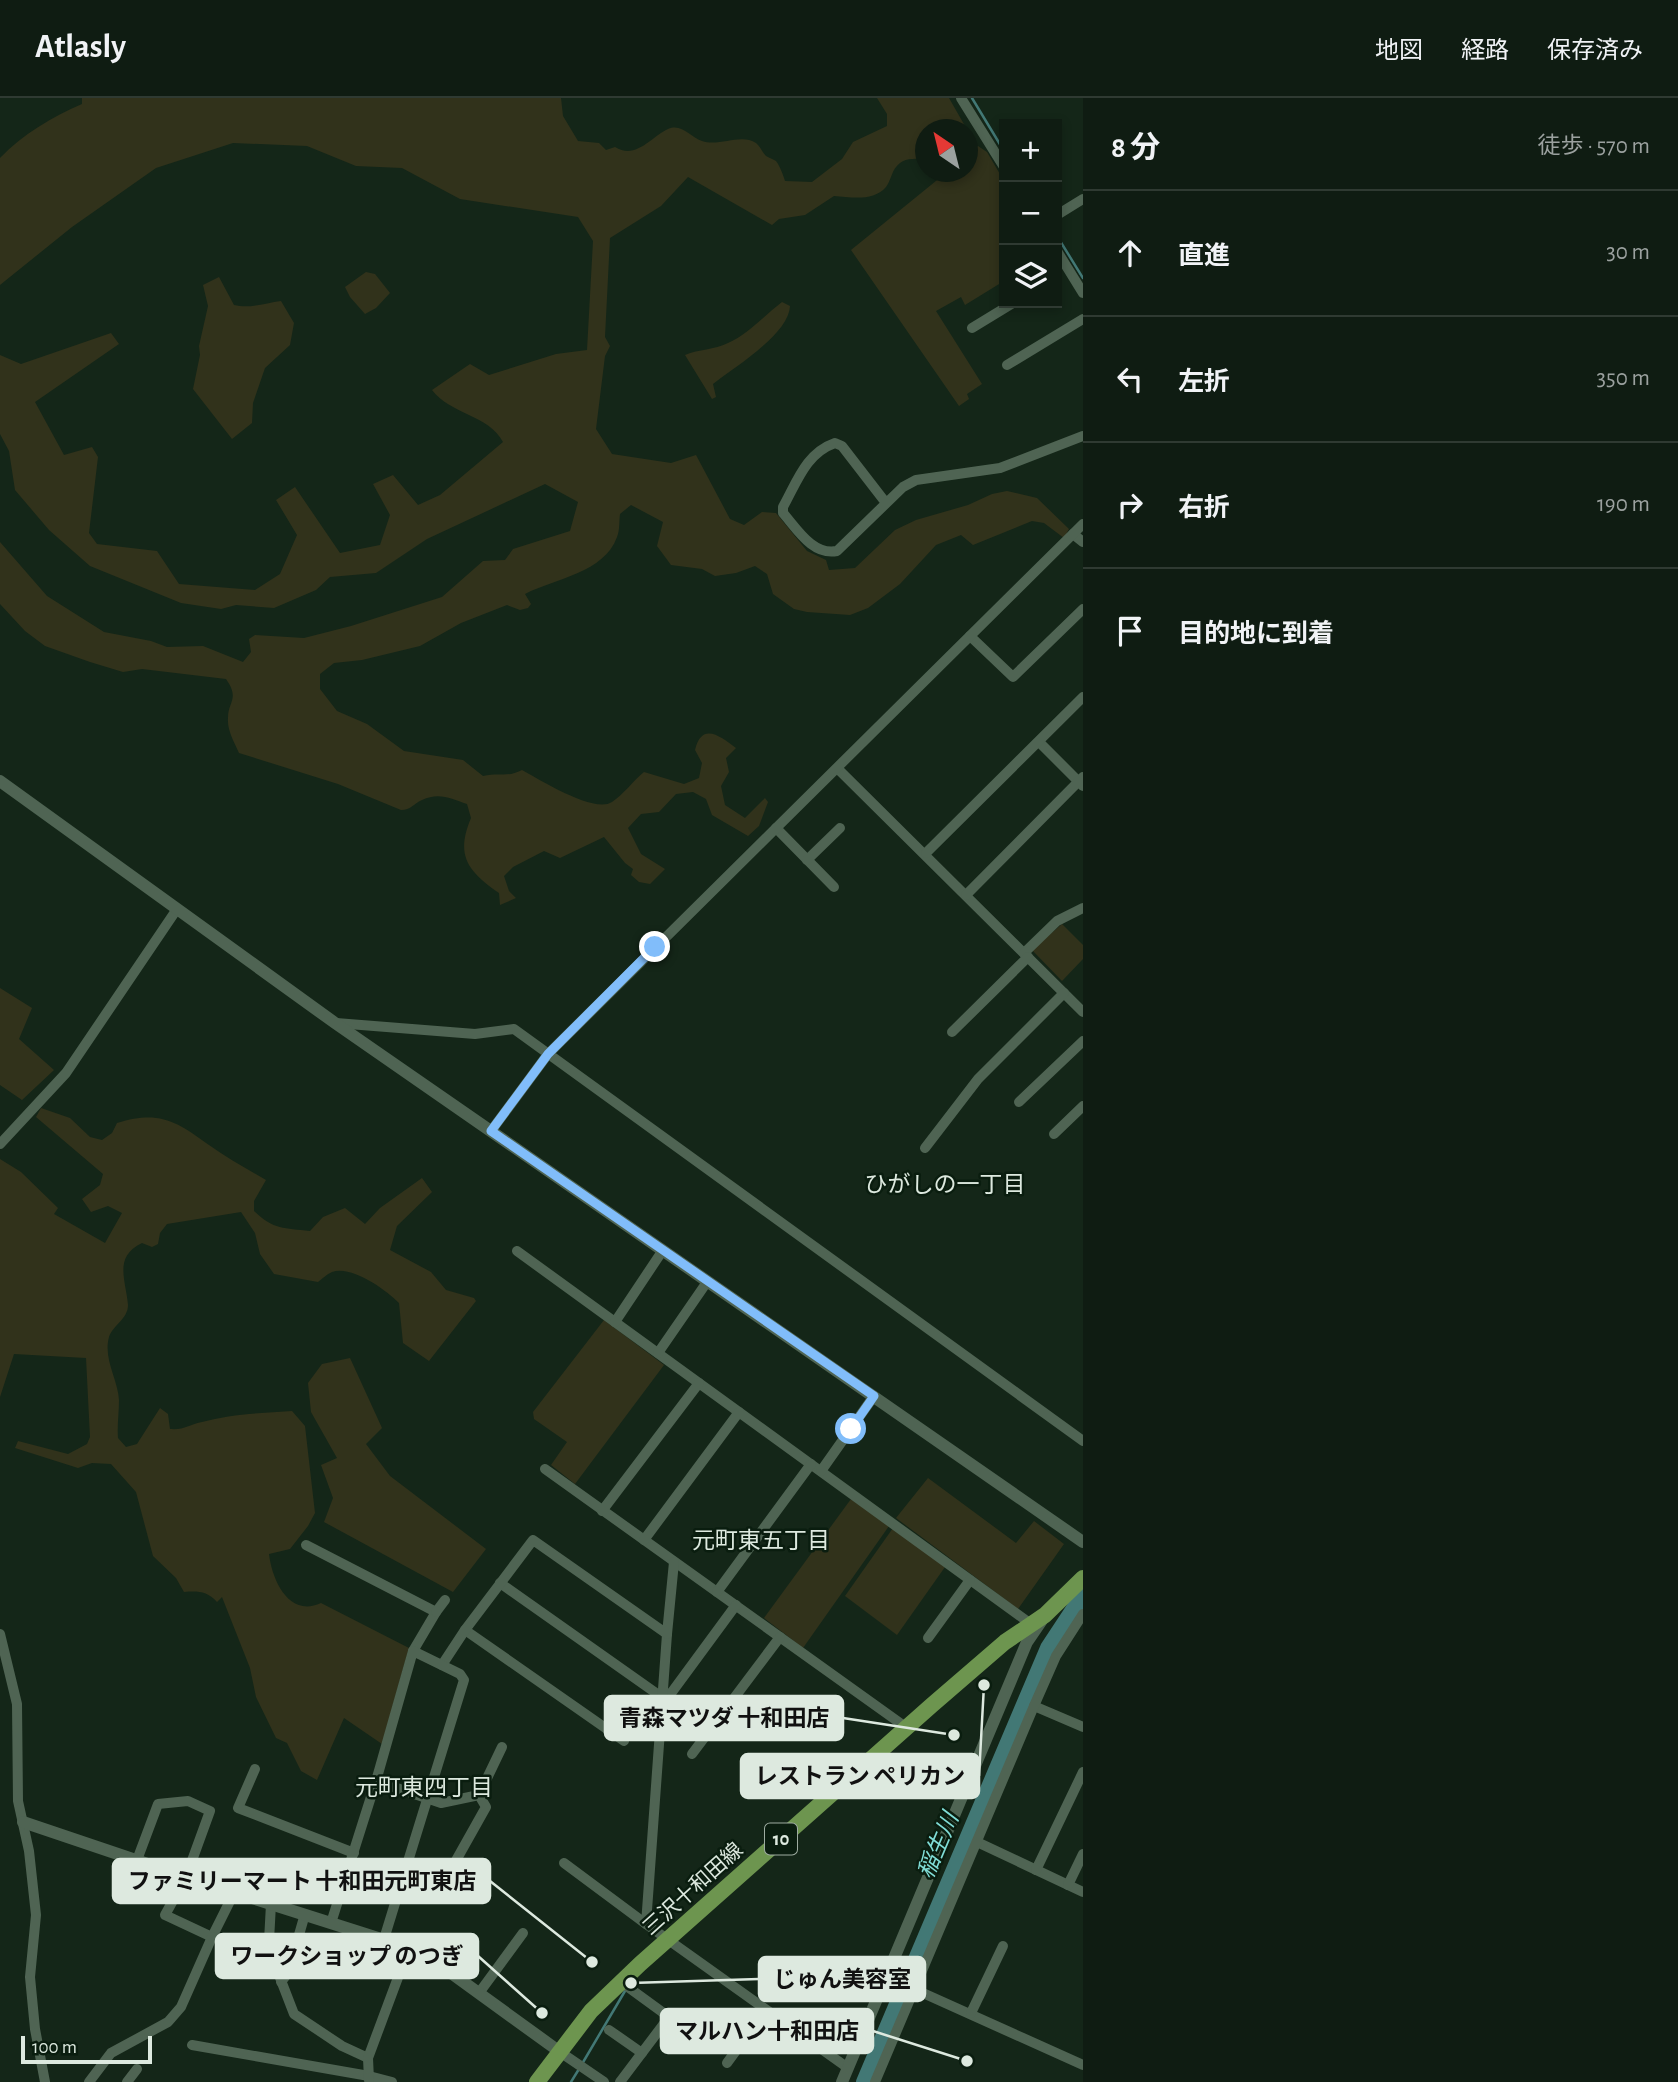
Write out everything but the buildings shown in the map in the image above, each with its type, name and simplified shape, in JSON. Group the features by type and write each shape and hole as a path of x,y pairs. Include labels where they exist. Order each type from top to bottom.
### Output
{"main road":[{"name":"三沢十和田線","path":"537,2082 591,2011 621,1982 906,1728 1005,1642 1045,1615 1083,1578"}],"street":[{"path":"961,98 999,159"},
{"path":"1062,213 1081,204"},
{"path":"1062,259 1083,293"},
{"path":"1062,273 1068,269"},
{"path":"972,328 1005,308"},
{"path":"1007,365 1083,319"},
{"path":"886,503 842,446 835,443 826,446 806,463 783,507 783,513 808,542 830,552 837,551 903,487 916,480 1000,468 1083,436"},
{"path":"491,1131 548,1054 1083,524"},
{"path":"1073,534 1083,542"},
{"path":"970,636 1013,677 1083,608"},
{"path":"926,853 1083,697"},
{"path":"967,895 1082,782 1039,742"},
{"path":"838,769 926,853 1083,1012"},
{"path":"0,781 335,1023 1083,1542"},
{"path":"776,828 834,887"},
{"path":"807,860 840,828"},
{"path":"952,1032 1057,921 1083,908"},
{"path":"0,1144 66,1073 177,909"},
{"path":"925,1148 978,1079 1064,993"},
{"path":"335,1023 376,1024 475,1034 514,1029 1083,1441"},
{"path":"1019,1102 1083,1041"},
{"path":"1055,1134 1083,1106"},
{"path":"615,1322 663,1250"},
{"path":"517,1251 1031,1624"},
{"path":"658,1353 707,1282"},
{"path":"602,1511 699,1383"},
{"path":"821,1471 874,1396"},
{"path":"644,1540 739,1412"},
{"path":"717,1592 811,1464"},
{"path":"545,1469 906,1728"},
{"path":"442,1665 533,1540 667,1634"},
{"path":"306,1545 436,1612"},
{"path":"646,1924 674,1562"},
{"path":"928,1637 970,1580"},
{"path":"500,1583 663,1698"},
{"path":"331,1923 413,1651 445,1600"},
{"path":"663,1698 672,1692 736,1605"},
{"path":"875,2082 1056,1656 1083,1614"},
{"name":"10","path":"842,2082 1027,1642 1045,1615"},
{"path":"465,1630 624,1741"},
{"path":"692,1754 780,1637"},
{"path":"1,1639 17,1704 18,1801 29,1851 36,1915 30,1977 35,2028 45,2082"},
{"path":"384,1939 464,1679 460,1674 413,1651"},
{"path":"1034,1706 1083,1727"},
{"path":"479,1795 502,1746"},
{"path":"254,1769 238,1808 354,1853"},
{"path":"1036,1870 1083,1772"},
{"path":"376,1781 441,1803 479,1795"},
{"path":"454,1864 486,1807 479,1795"},
{"path":"137,1860 158,1804 188,1801 210,1811 186,1878 165,1914 212,1937"},
{"path":"23,1822 186,1878 384,1939 433,1958 559,2052 604,2082"},
{"path":"977,1842 1083,1892"},
{"path":"1068,1885 1083,1854"},
{"path":"564,1863 765,2011 848,2068"},
{"path":"89,2082 111,2053 174,2017 234,1893"},
{"path":"271,1904 271,1957 289,2004 299,2020 368,2058"},
{"path":"281,1982 288,1973 305,1914"},
{"path":"479,1993 523,1933"},
{"path":"971,2013 1003,1946"},
{"path":"369,2079 368,2058 409,1948"},
{"path":"620,2082 669,2017 621,1982"},
{"path":"914,1989 1083,2065"},
{"path":"727,2063 765,2011"},
{"path":"609,2030 642,2053"},
{"path":"192,2045 392,2082"},
{"path":"127,2082 137,2069"}],"green space":[{"path":"82,98 561,98 563,116 578,141 599,143 606,150 615,147 630,151 673,128 682,129 702,141 750,140 757,144 766,156 776,161 785,181 812,182 842,159 853,142 887,126 887,114 877,98 949,98 961,119 915,119 915,159 900,163 886,187 875,195 861,198 834,196 805,215 779,219 772,225 688,177 661,206 610,238 605,337 610,346 605,356 596,429 612,454 671,463 696,455 730,519 744,525 762,512 776,513 807,551 826,560 829,570 855,568 895,530 916,520 1007,491 1037,498 1069,529 1064,538 1044,523 1032,521 973,545 961,535 936,545 900,584 868,608 850,615 794,609 773,594 767,574 755,566 736,573 715,576 702,569 671,565 657,546 663,522 631,505 620,514 617,537 602,559 578,573 525,594 531,604 528,608 520,610 507,605 461,623 420,646 362,660 334,663 320,674 320,689 337,711 367,724 404,751 463,760 483,776 512,774 522,770 580,800 604,804 616,799 644,772 684,784 699,778 702,763 695,750 702,736 712,734 736,748 726,758 729,772 721,786 725,805 745,818 765,798 768,802 759,826 748,836 712,815 706,799 693,792 676,794 659,812 641,814 628,828 641,854 665,869 650,884 639,882 631,875 633,869 604,837 560,858 544,851 513,867 504,876 509,891 516,898 500,905 499,893 479,877 467,862 464,843 471,818 467,804 434,796 401,810 338,784 239,753 228,722 233,696 226,679 142,669 123,672 45,646 25,631 0,604 0,542 47,596 104,632 151,641 167,647 203,646 243,662 251,652 249,639 255,635 304,638 442,597 483,561 505,560 513,549 570,531 578,502 545,484 427,539 376,573 330,577 316,590 274,608 236,605 221,609 181,603 90,566 49,530 15,490 9,451 0,434 0,355 21,364 111,333 119,344 35,402 64,455 92,447 98,457 89,533 97,544 157,551 179,584 255,590 280,574 297,535 276,500 295,487 340,553 380,545 390,515 373,484 393,475 418,505 440,495 503,442 489,426 449,404 432,390 470,364 489,375 556,354 587,350 593,241 578,217 460,199 402,168 356,166 307,146 233,143 156,168 72,227 0,285 0,158 38,127 82,104"},
{"path":"978,146 987,152 999,172 999,284 965,305 961,297 936,311 982,384 967,394 969,399 959,406 851,250 935,182 978,182"},
{"path":"366,272 375,274 390,293 376,308 365,314 345,287"},
{"path":"219,277 234,305 252,306 281,301 294,323 290,345 265,368 253,403 252,423 232,439 193,389 208,306 203,285"},
{"path":"782,302 790,306 781,328 759,349 713,384 716,397 712,399 685,355 717,347 735,339"},
{"path":"1062,924 1083,945 1083,959 1062,981 1032,950"},
{"path":"0,988 32,1008 19,1039 54,1070 22,1100 0,1085"},
{"path":"41,1108 70,1118 90,1137 102,1140 112,1133 117,1123 132,1119 156,1118 176,1124 266,1180 254,1201 254,1211 280,1227 310,1231 323,1217 345,1208 365,1224 380,1208 422,1178 432,1192 397,1226 390,1250 431,1272 446,1290 474,1298 476,1301 429,1361 403,1343 399,1303 368,1280 340,1271 330,1273 318,1282 274,1274 260,1254 255,1233 241,1212 167,1224 160,1233 158,1244 152,1247 142,1243 133,1249 127,1255 123,1270 127,1310 109,1337 109,1361 119,1400 118,1438 126,1447 137,1444 160,1408 168,1414 170,1429 213,1419 292,1411 305,1426 315,1513 290,1549 269,1554 278,1585 291,1601 310,1606 321,1603 409,1648 382,1744 344,1718 317,1780 301,1771 287,1743 276,1738 256,1697 250,1668 222,1597 217,1602 202,1592 184,1592 176,1578 153,1556 136,1492 111,1464 92,1463 78,1468 15,1448 18,1441 68,1454 87,1444 90,1437 86,1358 14,1354 0,1397 0,1159 21,1172 58,1208 54,1214 105,1243 122,1213 108,1206 91,1212 82,1199 100,1185 103,1174 36,1117"},
{"path":"604,1320 664,1365 575,1484 551,1465 567,1442 534,1419 533,1412"},
{"path":"350,1358 382,1428 366,1444 390,1476 486,1549 453,1592 324,1522 333,1498 321,1465 337,1458 311,1412 308,1383 322,1364"},
{"path":"928,1478 1016,1543 1034,1521 1064,1544 1018,1609 896,1518"},
{"path":"851,1499 889,1526 803,1648 764,1618"},
{"path":"893,1528 945,1567 897,1635 845,1596"}],"waterway":[{"path":"972,98 999,143"},
{"path":"1062,244 1083,278"},
{"name":"稲生川","path":"864,2082 1048,1648 1083,1595"},
{"path":"582,2064 625,1991"},
{"path":"571,2082 579,2069"}],"place":[{"name":"レストラン ペリカン","path":"984,1685"},
{"name":"青森マツダ 十和田店","path":"954,1735"},
{"name":"ファミリーマート 十和田元町東店","path":"592,1962"},
{"name":"じゅん美容室","path":"631,1983"},
{"name":"ワークショップ のつぎ","path":"542,2013"},
{"name":"マルハン十和田店","path":"967,2061"}],"district":[{"name":"ひがしの一丁目","path":"945,1185"},
{"name":"元町東五丁目","path":"761,1541"},
{"name":"元町東四丁目","path":"424,1788"}],"route":[{"path":"655,947 548,1054 491,1131 874,1396 851,1429"}]}
